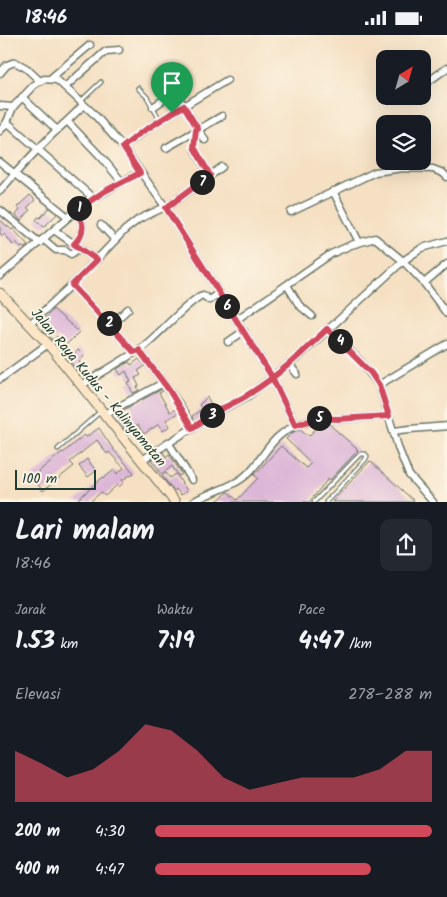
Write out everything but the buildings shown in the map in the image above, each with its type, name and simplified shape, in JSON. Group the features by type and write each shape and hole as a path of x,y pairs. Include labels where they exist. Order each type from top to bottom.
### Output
{"main road":[{"name":"Jalan Raya Kudus - Kalinyamatan","path":"0,293 48,344 175,502"}],"street":[{"path":"0,131 7,122 13,107 22,97 40,81 52,78 90,45"},
{"path":"65,87 106,51 118,50"},
{"path":"0,73 7,65 15,62 26,68 40,81"},
{"path":"431,80 447,68"},
{"path":"52,78 82,103 123,147 165,208 244,331 272,377 295,425"},
{"path":"123,147 160,120 227,80"},
{"path":"153,107 175,91 197,130 205,140"},
{"path":"22,97 57,130"},
{"path":"0,191 38,149 68,122 82,103"},
{"path":"0,106 13,107"},
{"path":"166,148 222,116"},
{"path":"7,122 93,198"},
{"path":"68,122 122,182"},
{"path":"195,150 210,175"},
{"path":"0,162 68,217"},
{"path":"30,324 72,285 133,223 165,208 222,167"},
{"path":"291,212 375,172 403,168 433,169 447,177"},
{"path":"0,276 68,217 93,198 140,173"},
{"path":"333,191 359,243"},
{"path":"1,214 41,241 71,254 82,235 83,225 81,219 74,212"},
{"path":"101,225 115,240"},
{"path":"54,230 97,260"},
{"path":"236,320 331,253 377,239 403,261 424,283 447,314"},
{"path":"142,459 217,412 248,396 290,364 403,261 422,248 447,241"},
{"path":"424,283 447,264"},
{"path":"72,285 136,351 163,383 192,428"},
{"path":"286,285 299,305 312,316"},
{"path":"82,385 136,351 158,334 200,295 203,295 209,301 219,293"},
{"path":"110,325 128,309"},
{"path":"327,329 360,361 379,385 399,450 409,475 433,502"},
{"path":"228,342 244,331"},
{"path":"0,379 48,344"},
{"path":"379,385 447,344"},
{"path":"290,364 297,374"},
{"path":"103,412 163,383"},
{"path":"193,502 212,492 234,484 246,476 278,437 295,425 320,418 389,416"},
{"path":"394,431 417,427 424,429 447,426"},
{"path":"168,442 192,480"}],"lane":[{"path":"82,103 101,82"},
{"path":"138,88 153,107 160,120"},
{"path":"195,150 194,143 197,130"},
{"path":"58,449 103,412"},
{"path":"314,502 360,454 366,454 365,460 326,502"},
{"path":"330,486 336,491"}],"route":[{"path":"172,113 139,134 123,147 140,173 105,191 74,212 81,219 83,225 82,235 74,244 97,260 72,285 134,352 139,350 179,404 192,428 248,396 266,383 272,377 290,364 327,329 371,373 379,385 389,416 320,418 295,425 272,377 166,208 210,175 195,150 194,143 196,130 198,129 184,106 172,113"}]}
